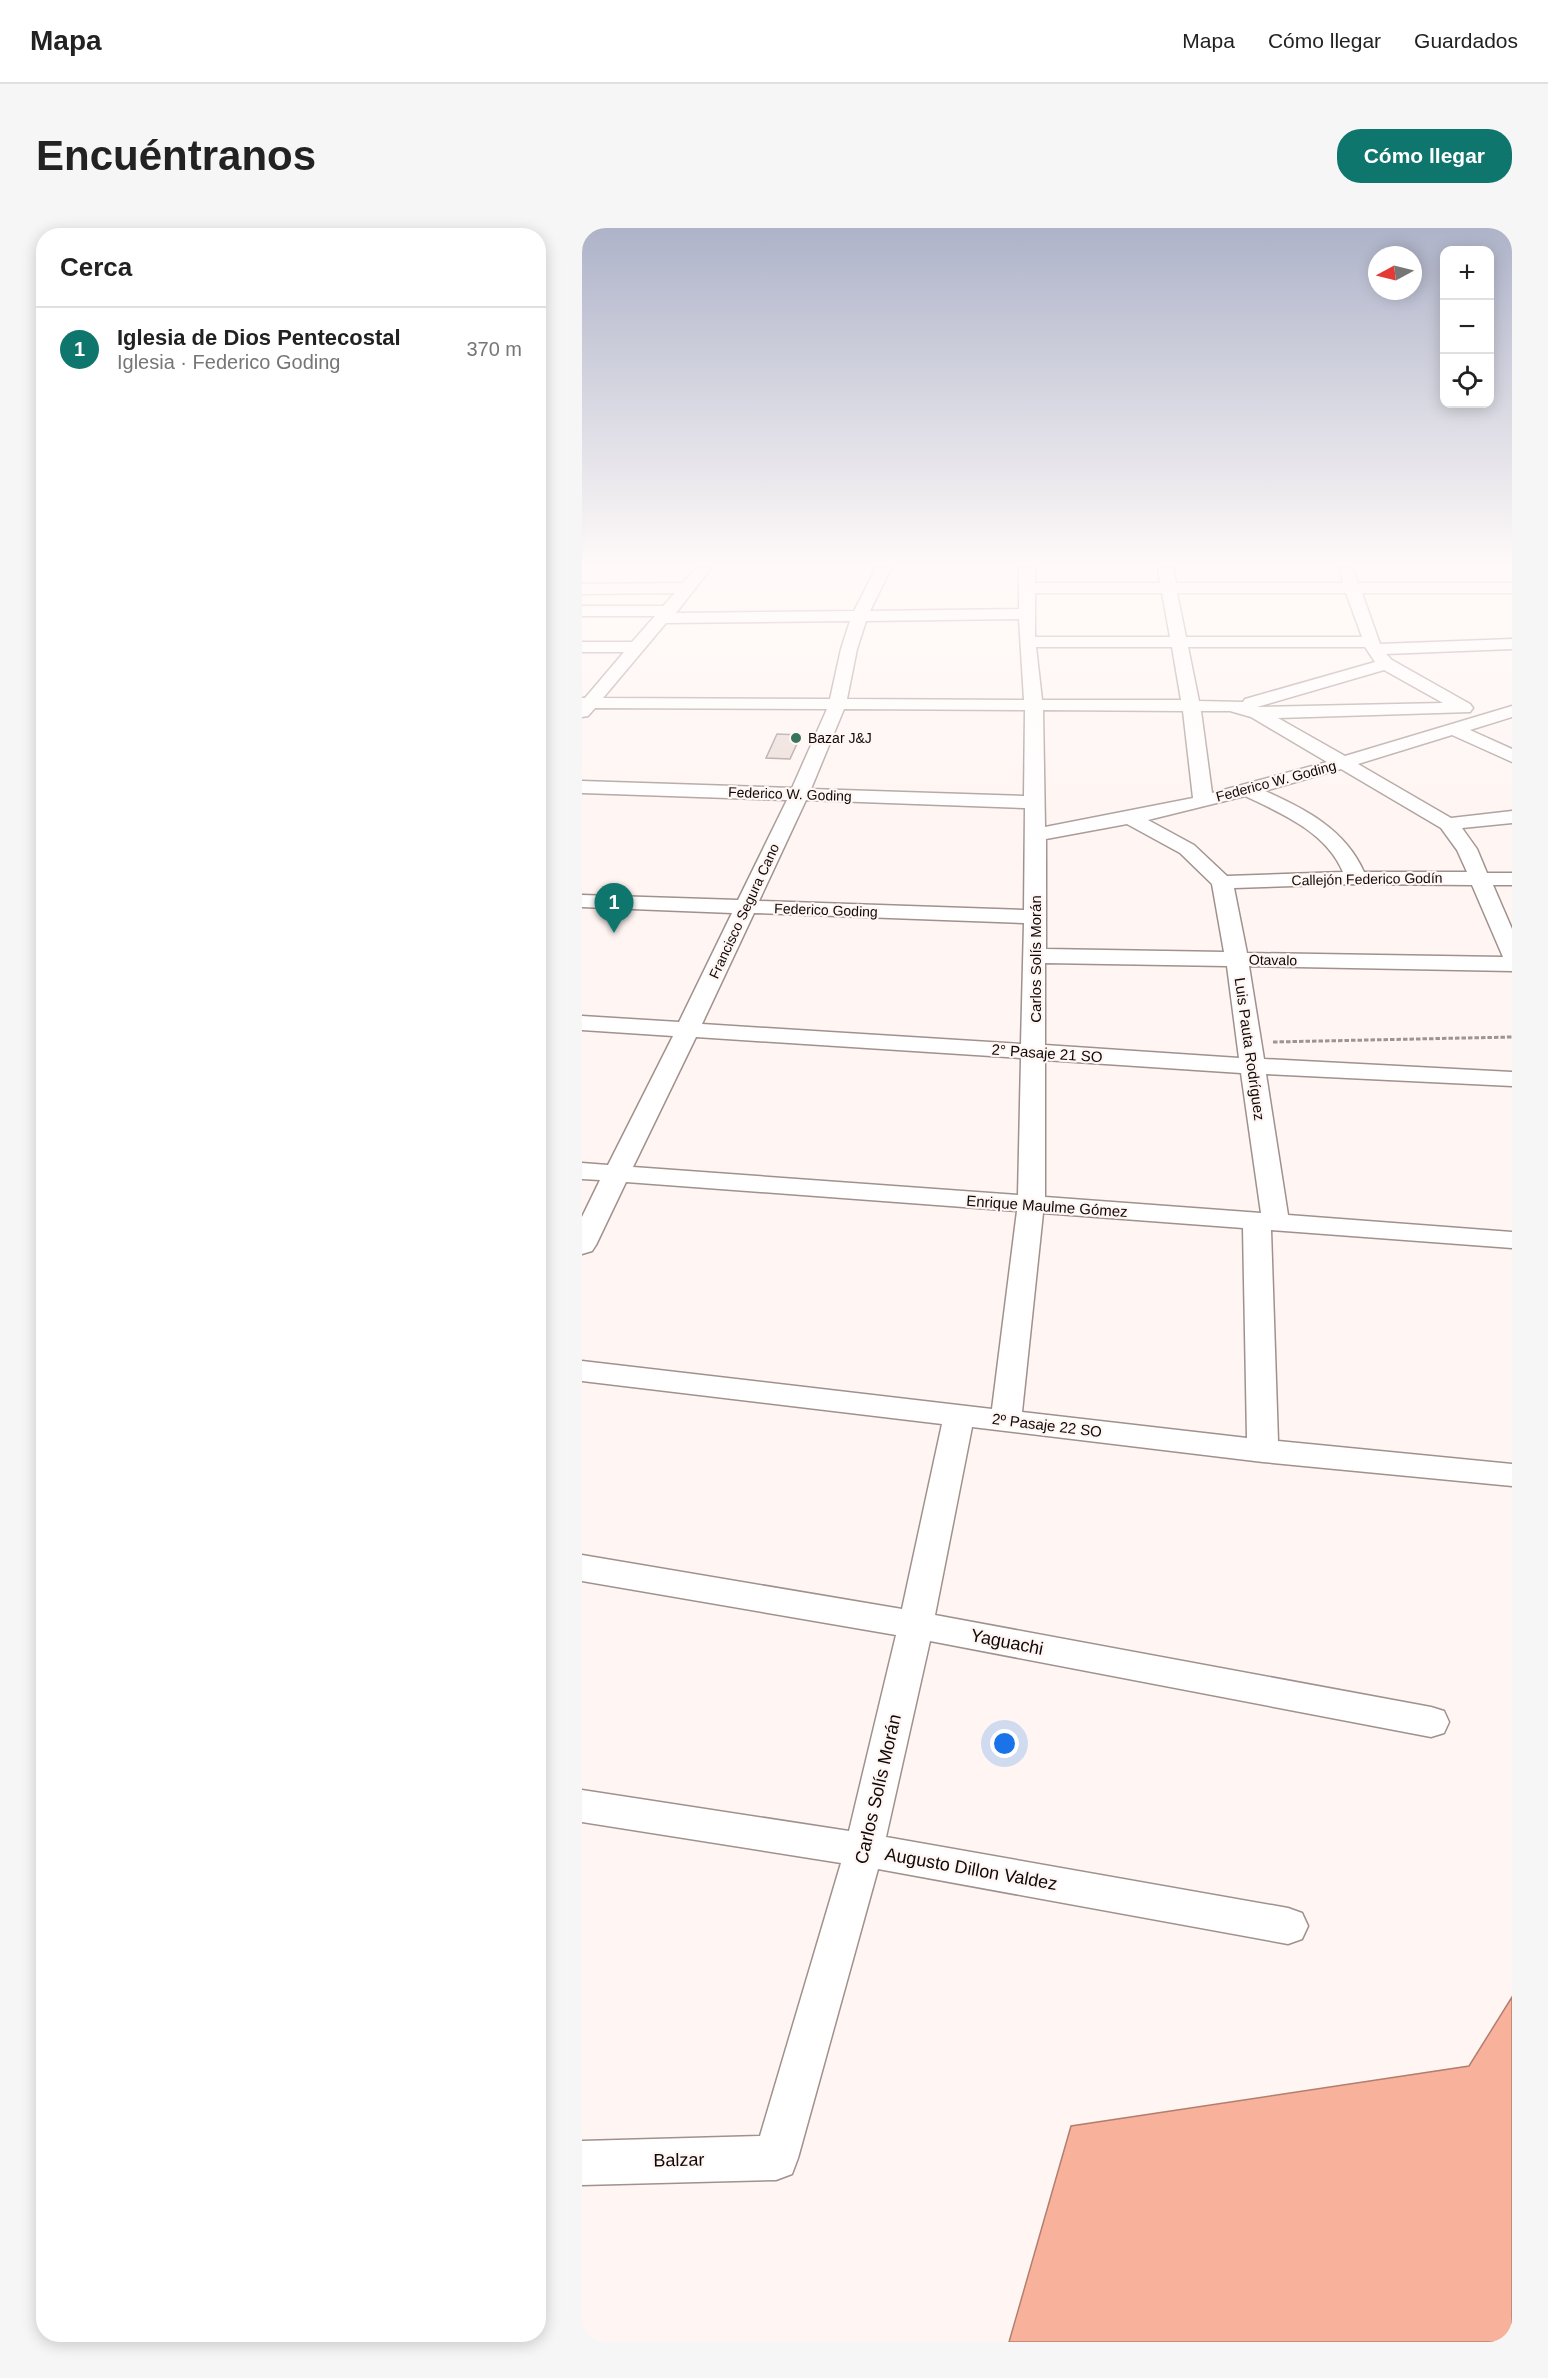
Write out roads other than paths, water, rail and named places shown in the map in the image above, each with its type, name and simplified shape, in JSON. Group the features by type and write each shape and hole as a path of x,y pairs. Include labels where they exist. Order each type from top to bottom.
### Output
{"street":[{"path":"585,706 620,667"},
{"name":"Francisco Segura Cano","path":"582,1245 799,795 837,706 845,667"},
{"name":"Carlos Solís Morán","path":"1006,1421 1031,1204 1036,836 1034,707 1030,667"},
{"path":"1184,667 1203,800"},
{"path":"585,706 1238,706 1377,667"},
{"path":"1391,667 1484,720"},
{"path":"1238,706 1257,713 1448,824 1467,849 1512,954"},
{"path":"1257,713 1464,708"},
{"name":"Federico W. Goding","path":"1036,836 1130,818 1245,789 1344,763 1512,711"},
{"path":"1454,729 1512,756"},
{"name":"Federico W. Goding","path":"582,787 1034,802"},
{"path":"1245,789 1294,811 1318,827 1351,862 1356,878"},
{"path":"1448,824 1512,817"},
{"path":"1130,818 1187,849 1222,882"},
{"name":"Callejón Federico Godín","path":"1222,882 1356,878 1512,879"},
{"name":"Luis Pauta Rodríguez","path":"1222,882 1237,960 1252,1066 1267,1222 1263,1451"},
{"name":"Federico Goding","path":"582,901 1034,917"},
{"name":"Otavalo","path":"1035,956 1512,964"},
{"name":"2° Pasaje 21 SO","path":"582,1023 1252,1066 1512,1079"},
{"name":"Enrique Maulme Gómez","path":"582,1171 1512,1240"},
{"name":"2º Pasaje 22 SO","path":"582,1371 1263,1451 1512,1475"},
{"name":"Carlos Solís Morán","path":"776,2158 864,1850 916,1625 959,1415"},
{"name":"Yaguachi","path":"582,1568 916,1625 1431,1722"},
{"name":"Augusto Dillon Valdez","path":"582,1806 864,1850 1288,1926"},
{"name":"Balzar","path":"582,2163 776,2158"}],"place":[{"name":"Bazar J&J","path":"796,738"},
{"name":"Iglesia de Dios Pentecostal","path":"614,933"}]}
